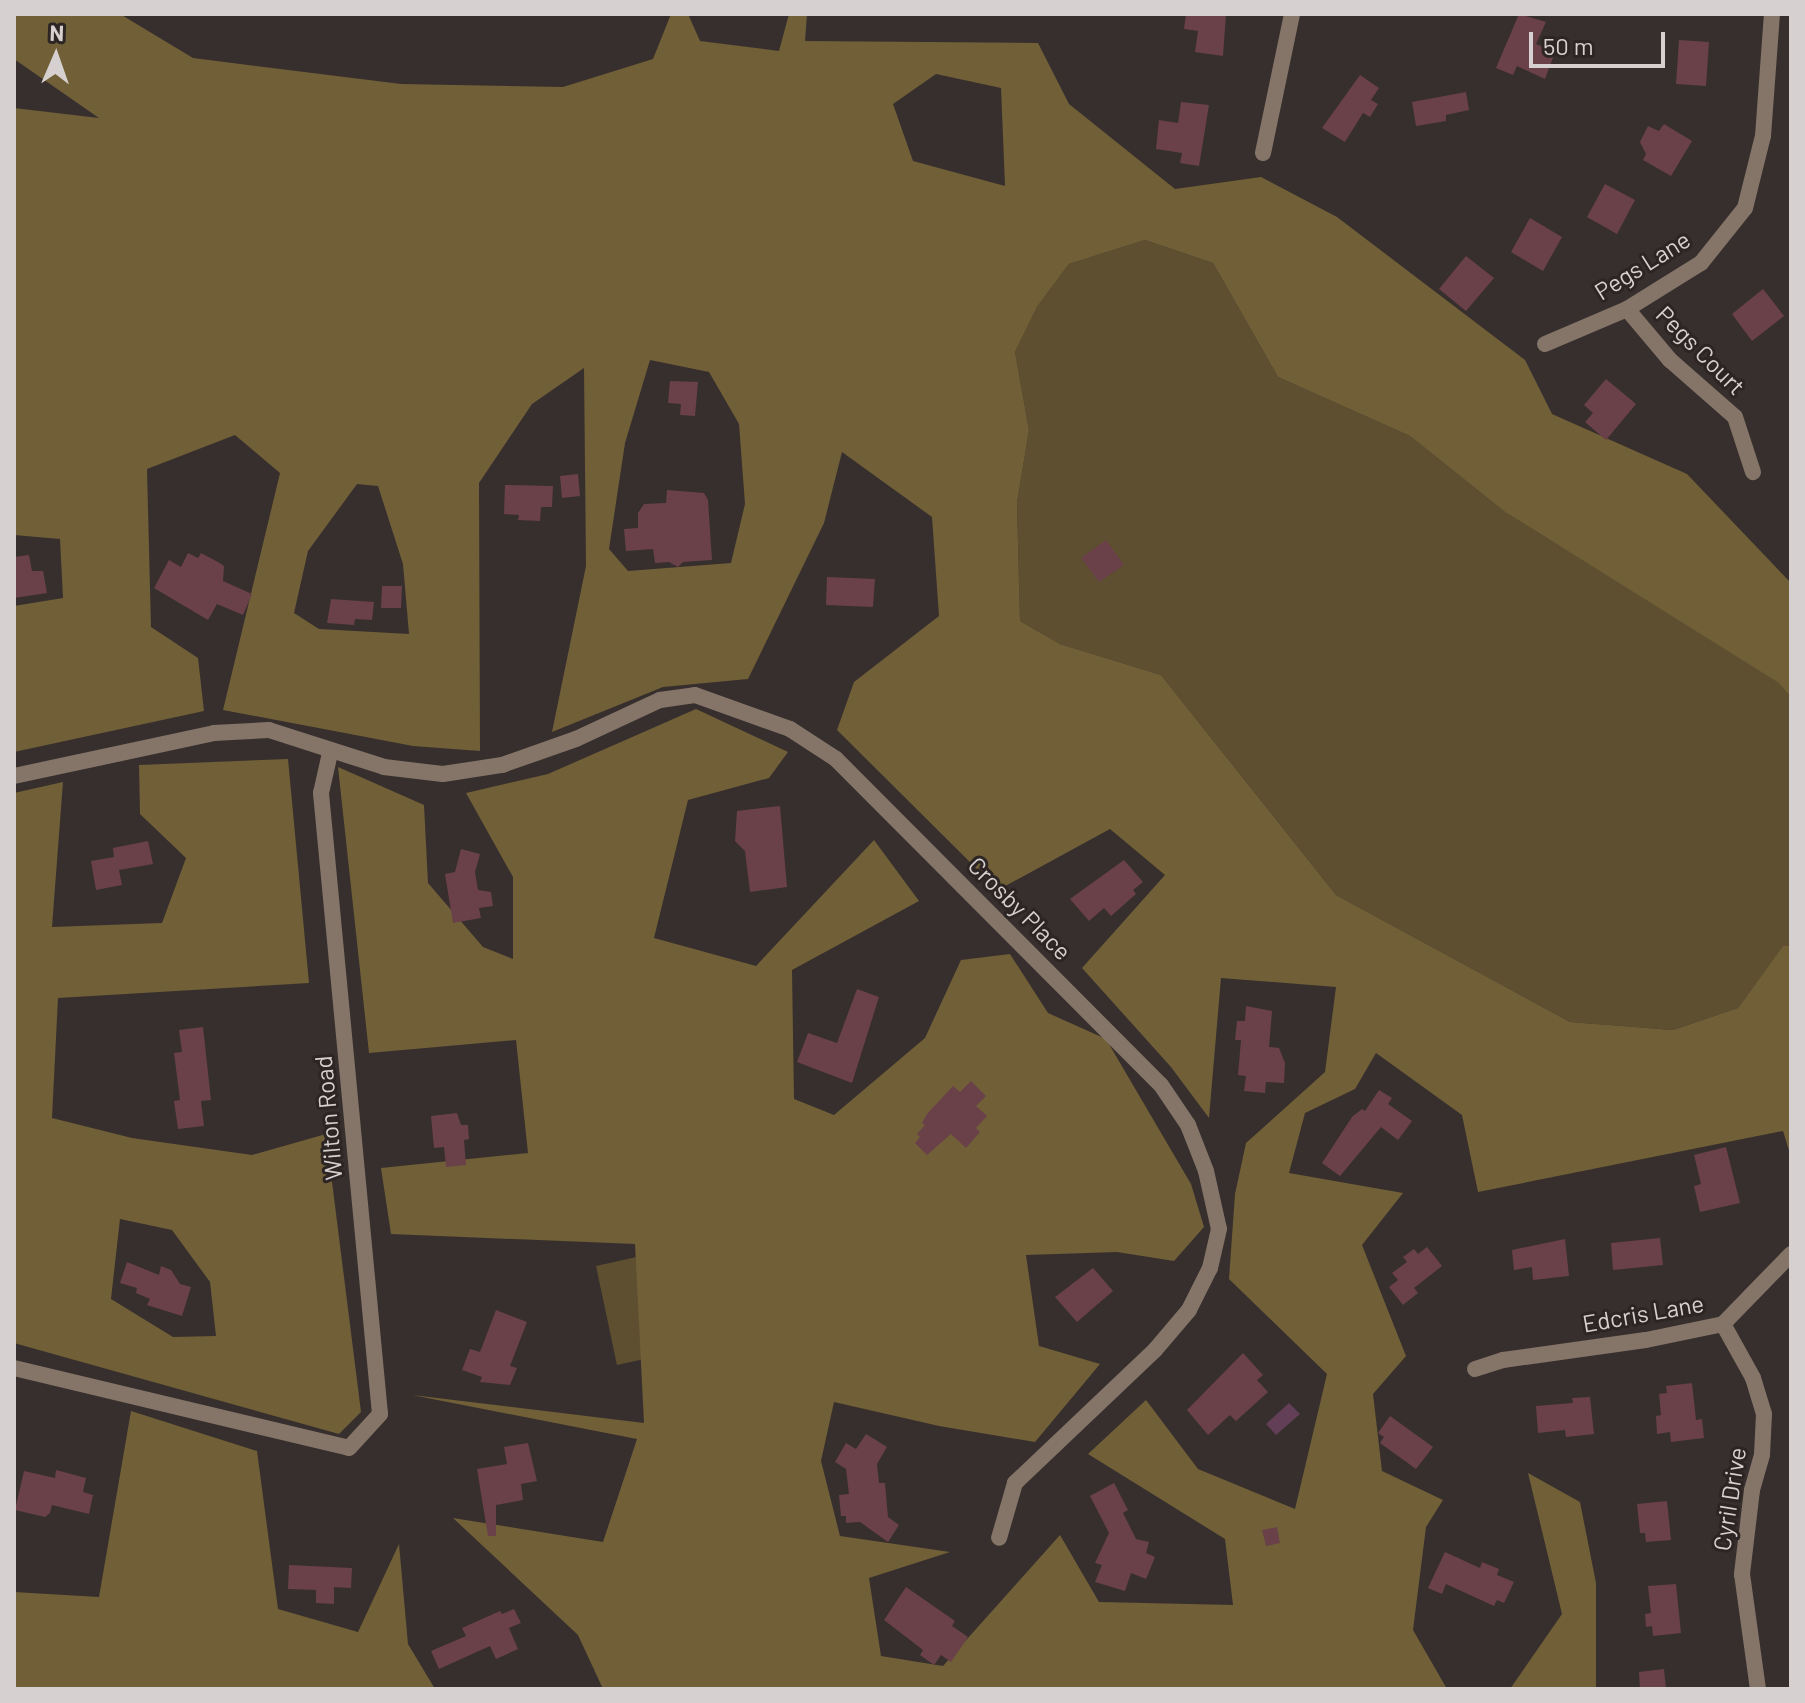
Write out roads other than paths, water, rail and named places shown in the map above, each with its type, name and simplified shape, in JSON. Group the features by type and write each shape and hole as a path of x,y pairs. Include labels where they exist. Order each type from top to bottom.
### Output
{"street":[{"path":"1263,153 1292,14"},
{"name":"Pegs Lane","path":"1545,344 1627,309 1701,263 1745,208 1763,136 1772,14"},
{"name":"Pegs Court","path":"1627,309 1670,360 1735,417 1753,472"},
{"name":"Crosby Place","path":"330,753 384,767 443,774 502,765 576,739 660,700 695,695 747,711 790,729 836,759 1161,1085 1188,1125 1206,1171 1219,1229 1210,1268 1189,1310 1155,1350 1015,1483 999,1538"},
{"path":"14,776 214,733 269,730 330,753"},
{"name":"Wilton Road","path":"14,1368 349,1448 380,1414 321,793 330,753"},
{"name":"Edcris Lane","path":"1475,1369 1503,1360 1646,1340 1723,1324 1791,1254"},
{"name":"Cyril Drive","path":"1723,1324 1753,1378 1764,1414 1762,1455 1752,1490 1742,1574 1758,1689"}]}
